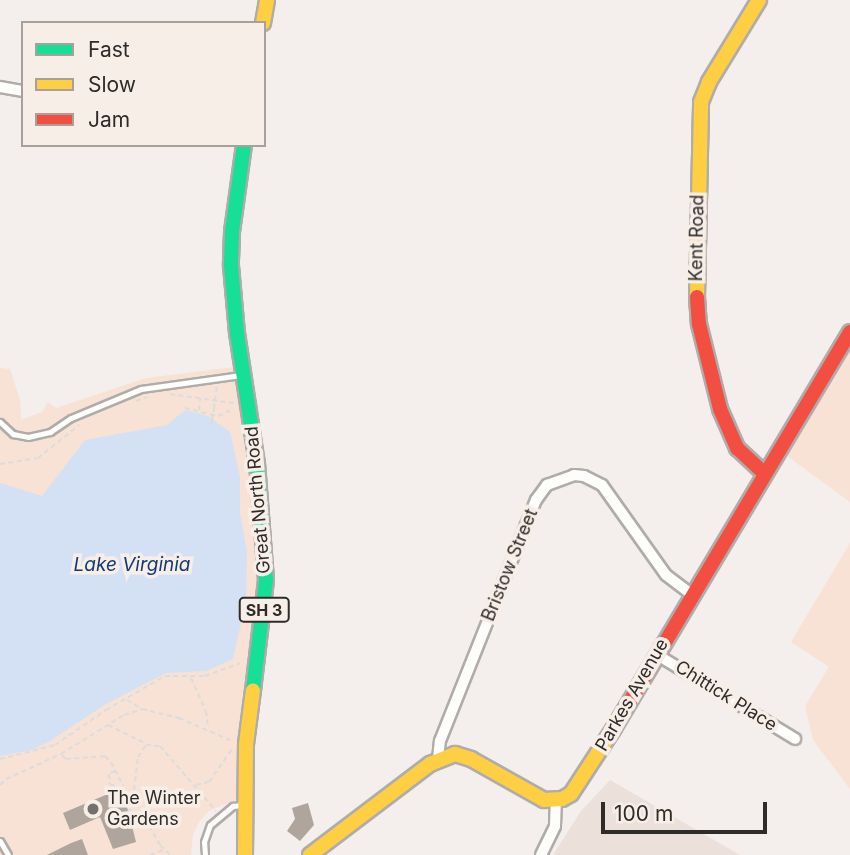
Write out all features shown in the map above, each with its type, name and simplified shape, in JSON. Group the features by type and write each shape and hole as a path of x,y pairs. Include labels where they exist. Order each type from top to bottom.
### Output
{"main road":[{"path":"263,21 267,0"},
{"name":"Kent Road","path":"759,0 709,82 701,102 696,288 699,324 720,410 737,448 765,474"},
{"name":"Great North Road","path":"244,147 231,249 234,299 257,463 266,580 250,710 245,855"},
{"name":"Parkes Avenue","path":"556,800 571,794 583,779 691,594 850,332"},
{"path":"310,855 439,759 455,754 463,755 538,798 556,800"}],"street":[{"path":"0,87 21,91"},
{"name":"Bristow Street","path":"439,759 440,741 536,500 547,485 574,475 584,476 602,485 666,575 691,594"},
{"name":"Chittick Place","path":"656,654 795,739"},
{"path":"541,855 555,826 556,800"}],"lane":[{"path":"0,422 13,434 28,437 50,432 71,418 141,389 244,374"},
{"path":"205,855 205,836 210,825 233,806 245,805"},
{"path":"0,841 8,855"}],"path":[{"path":"164,393 215,399 230,402 234,407 218,416 185,408"},
{"path":"132,402 154,396"},
{"path":"199,411 201,397"},
{"path":"211,424 215,399"},
{"path":"0,464 38,458 88,418"},
{"path":"0,759 55,745 165,676 191,678 242,663"},
{"path":"191,678 206,711 208,730"},
{"path":"126,699 142,709 159,711 234,742 209,782 195,785"},
{"path":"0,785 6,779 61,754 107,725 142,709"},
{"path":"107,725 139,738 147,745 160,746 217,812 224,812"},
{"path":"147,745 138,757 133,797 136,807 170,855"},
{"path":"61,754 66,759 105,756 127,794 133,797"},
{"path":"116,771 108,776 110,785 118,786 124,799 133,797"},
{"path":"127,812 136,807"},
{"path":"150,855 164,850"}],"shaded area":[{"path":"850,351 850,502 787,456"},
{"path":"234,367 259,553 238,799 209,811 199,822 193,835 191,855 0,855 0,368 10,369 20,400 21,420 42,412 48,402 56,408 146,378"},
{"path":"850,543 850,789 813,740 805,706 829,667 791,642"},
{"path":"610,780 740,855 553,855 581,811"}],"water":[{"name":"Lake Virginia","path":"185,410 208,416 230,432 240,477 240,513 247,552 246,601 233,659 206,671 166,673 106,704 50,741 31,750 0,756 0,483 42,496 85,440 167,425"}],"building":[{"path":"115,791 121,793 128,810 136,842 113,849 100,817 70,830 63,813"},
{"path":"308,803 314,825 300,841 287,831 295,819 292,808"},
{"path":"82,839 88,855 47,855 71,843"}],"traffic: fast":[{"path":"244,147 232,232 231,266 237,333 257,463 266,580 253,690"}],"traffic: slow":[{"path":"263,21 267,0"},
{"path":"697,297 701,102 709,82 759,0"},
{"path":"245,855 246,744 253,690"},
{"path":"310,855 430,764 455,754 471,759 544,800 562,799 571,794 614,728"}],"traffic: jam":[{"path":"697,297 699,324 720,409 737,448 765,474"},
{"path":"614,728 850,332"}],"place":[{"name":"The Winter Gardens","path":"93,809"}]}
